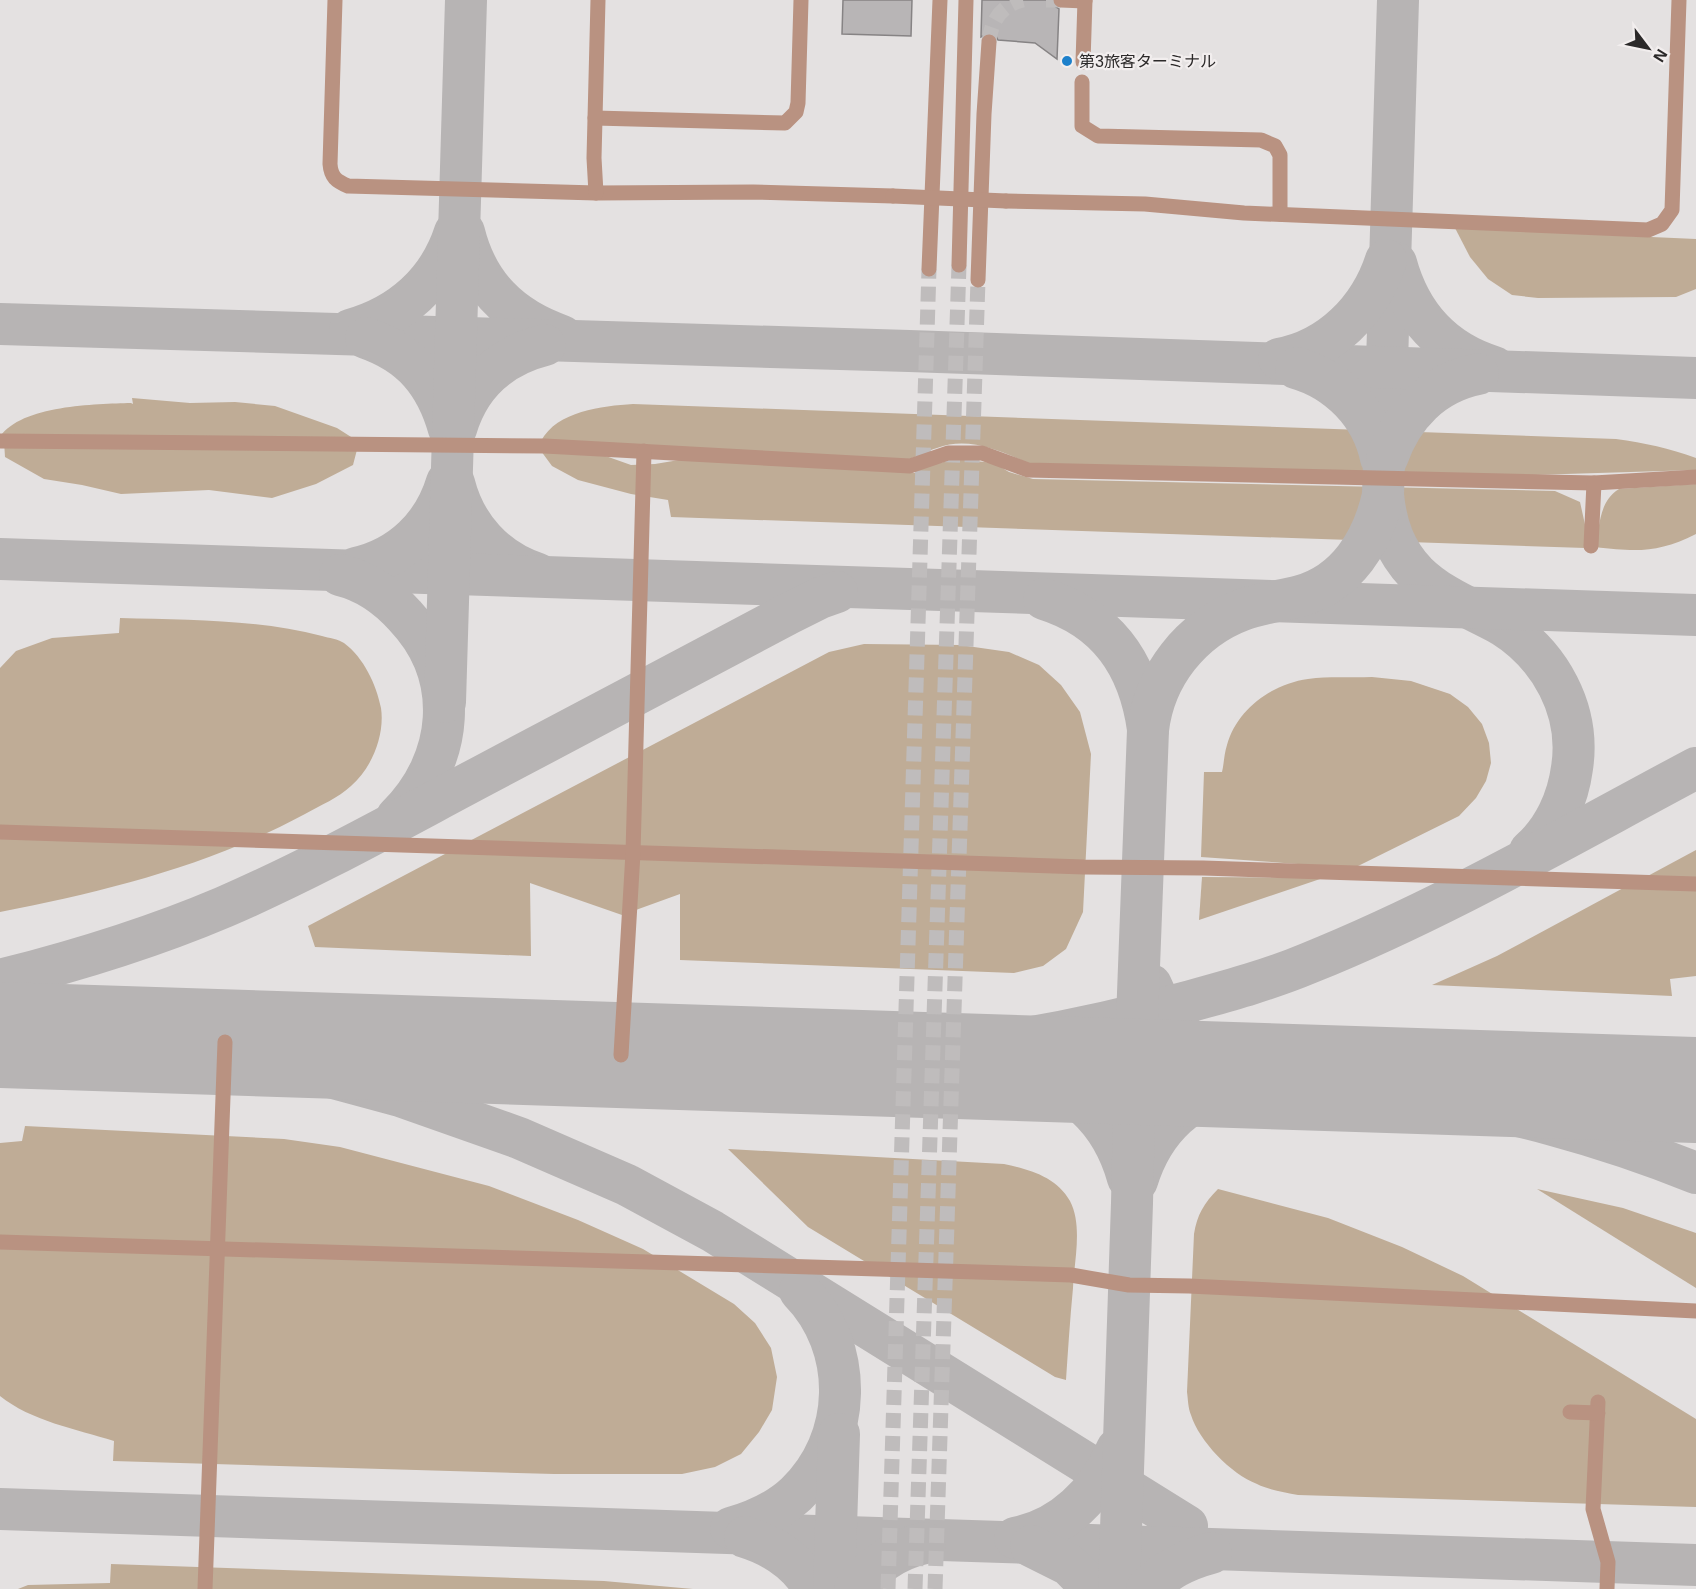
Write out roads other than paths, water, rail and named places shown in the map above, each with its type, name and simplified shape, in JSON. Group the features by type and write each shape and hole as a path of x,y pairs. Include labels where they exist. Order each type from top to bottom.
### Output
{"street":[{"path":"335,0 330,164 331,174 337,181 348,186 596,193 753,192 1145,204 1244,213 1648,230 1662,224 1672,210 1679,0"},
{"path":"596,193 598,0"},
{"path":"595,118 785,123 796,112 798,103 801,0"},
{"path":"929,269 940,0"},
{"path":"959,265 966,0"},
{"path":"1061,0 1085,1 1083,62"},
{"path":"978,280 989,42"},
{"path":"1082,82 1082,126 1098,136 1262,140 1275,146 1280,155 1280,214"},
{"path":"0,441 545,446 910,466 948,453 981,453 1028,470 1594,483 1696,477"},
{"path":"621,1055 633,853 644,451"},
{"path":"1591,546 1594,483"},
{"path":"0,832 1072,867 1203,868 1696,884"},
{"path":"204,1589 219,1249 225,1042"},
{"path":"0,1242 1071,1275 1129,1285 1696,1311"},
{"path":"1570,1412 1598,1407 1593,1509 1608,1562 1607,1589"}],"tunnel":[{"path":"989,42 992,27 999,15 1009,6 1023,0"},
{"path":"1046,0 1061,0"},
{"path":"915,1589 959,265"},
{"path":"888,1589 929,269"},
{"path":"935,1589 978,280"}],"place":[{"name":"第3旅客ターミナル","path":"1067,61"}]}
